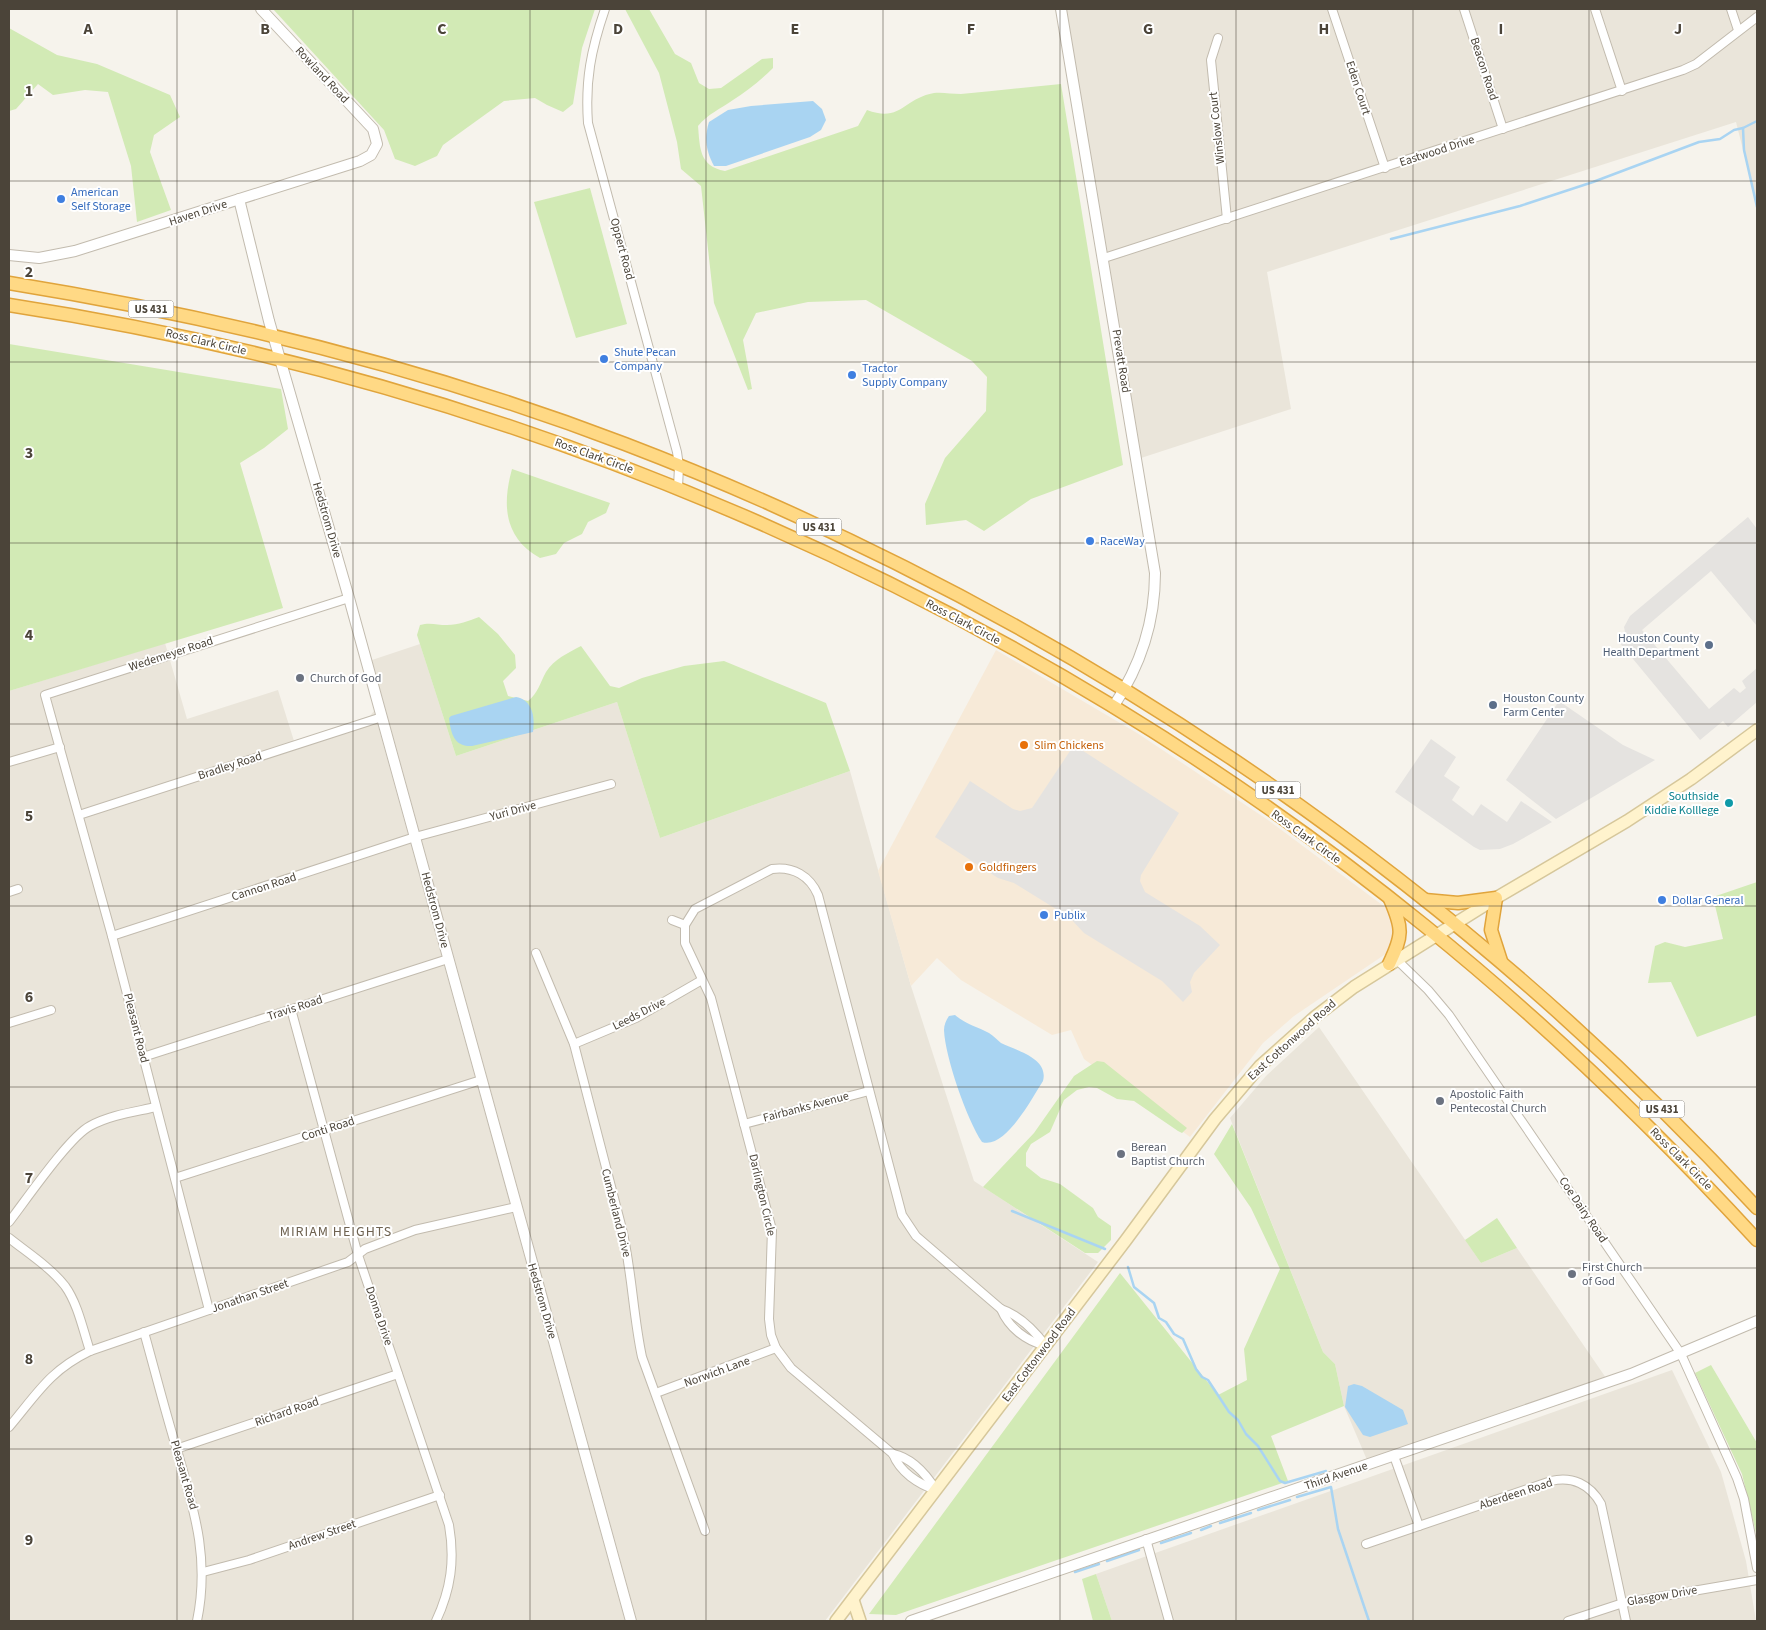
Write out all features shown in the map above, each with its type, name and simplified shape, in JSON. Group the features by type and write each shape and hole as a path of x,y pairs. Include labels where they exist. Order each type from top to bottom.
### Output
{"highway":[{"name":"Ross Clark Circle","path":"9,283 185,315 274,335 394,368 564,422 679,466 788,512 885,558 1032,635 1125,690 1231,758 1339,833 1425,900 1546,1001 1676,1123 1757,1208"},
{"name":"Ross Clark Circle","path":"9,305 179,336 282,359 390,389 509,426 678,488 780,532 878,578 998,641 1113,707 1209,769 1294,827 1437,936 1540,1024 1660,1138 1757,1240"},
{"path":"878,578 885,558"},
{"path":"1209,769 1223,768 1231,758"},
{"path":"1425,900 1458,903 1496,898 1491,930 1502,963"},
{"path":"1390,899 1401,931 1400,941 1393,962"},
{"path":"1660,1138 1676,1123"}],"main road":[{"name":"East Cottonwood Road","path":"836,1621 1046,1346 1215,1119 1248,1078 1316,1016 1393,962 1650,806 1713,764 1757,730"},
{"path":"853,1600 860,1621"}],"street":[{"name":"Rowland Road","path":"261,9 373,129 377,144"},
{"name":"Oppert Road","path":"605,9 589,64 588,123 679,466 678,488"},
{"name":"Prevatt Road","path":"1062,9 1156,573 1155,601 1148,632 1125,690 1113,707"},
{"name":"Eden Court","path":"1332,9 1385,168"},
{"name":"Beacon Road","path":"1464,9 1503,129"},
{"path":"1595,9 1622,91"},
{"path":"1731,9 1738,30"},
{"name":"Eastwood Drive","path":"1104,258 1683,70 1696,64 1757,17"},
{"name":"Winslow Court","path":"1218,38 1211,60 1227,219"},
{"name":"Haven Drive","path":"9,255 39,258 59,256 360,161 372,155 377,144"},
{"name":"Hedstrom Drive","path":"239,199 274,335 349,598 631,1621"},
{"name":"Wedemeyer Road","path":"60,747 45,694 349,598"},
{"name":"Bradley Road","path":"79,815 382,717"},
{"path":"9,762 60,747"},
{"name":"Pleasant Road","path":"60,747 112,936 209,1310"},
{"name":"Yuri Drive","path":"415,837 611,784"},
{"name":"Cannon Road","path":"112,936 415,837"},
{"path":"797,872 801,863"},
{"path":"672,920 685,925 691,914 700,905 767,871 779,868 797,872 808,879 818,895 899,1207 906,1223 916,1236 1001,1309 1011,1312 1037,1333 1046,1346"},
{"path":"9,892 18,889"},
{"name":"Darlington Circle","path":"685,925 684,944 711,998 772,1230 769,1319 771,1335 776,1348 791,1368 893,1454 904,1456 927,1476 936,1490"},
{"name":"Cumberland Drive","path":"536,953 574,1044 628,1253 636,1331 642,1357 705,1532"},
{"name":"Travis Road","path":"143,1057 448,959"},
{"name":"Coe Dairy Road","path":"1393,962 1428,990 1449,1015 1681,1354 1737,1478 1744,1499 1757,1568"},
{"name":"Leeds Drive","path":"574,1044 636,1018 702,980"},
{"name":"Donna Drive","path":"291,1009 358,1255 449,1525 453,1566 444,1605 436,1621"},
{"path":"9,1023 50,1010"},
{"name":"Conti Road","path":"175,1178 481,1080"},
{"name":"Fairbanks Avenue","path":"744,1124 869,1090"},
{"path":"9,1222 75,1138 88,1126 106,1119 156,1107"},
{"name":"Jonathan Street","path":"9,1428 54,1373 69,1361 90,1351 348,1262 364,1249 415,1230 516,1208"},
{"path":"9,1238 51,1271 66,1287 76,1307 90,1351"},
{"name":"Third Avenue","path":"911,1621 1631,1374 1757,1321"},
{"name":"Pleasant Road","path":"144,1332 195,1512 202,1546 203,1572 197,1621"},
{"name":"Norwich Lane","path":"656,1393 776,1348"},
{"name":"Richard Road","path":"176,1449 398,1374"},
{"path":"1394,1456 1419,1526"},
{"name":"Aberdeen Road","path":"1366,1544 1551,1481 1564,1479 1578,1482 1589,1488 1601,1504 1626,1621"},
{"name":"Andrew Street","path":"203,1572 249,1560 440,1495"},
{"path":"1146,1539 1168,1621"},
{"name":"Glasgow Drive","path":"1568,1621 1623,1603 1757,1580"}],"shaded area":[{"path":"1065,9 1757,9 1757,205 1736,122 1267,272 1291,409 1141,458"},
{"path":"1748,517 1757,529 1757,626 1711,571 1642,630 1709,709 1734,688 1740,693 1746,688 1742,681 1757,668 1757,702 1728,727 1723,721 1700,740 1619,642 1626,637 1624,627 1630,616"},
{"path":"165,643 187,719 278,690 294,741 370,716 374,711 625,1621 9,1621 9,691"},
{"path":"420,644 456,756 617,702 660,838 850,771 911,986 974,1181 1098,1262 825,1621 637,1621 372,660"},
{"path":"996,650 1137,733 1268,820 1389,910 1396,931 1390,951 1294,1016 1263,1043 1190,1137 1084,1059 1071,1030 1052,1035 961,980 937,958 911,986 878,871"},
{"path":"1559,701 1623,745 1655,760 1556,819 1506,780"},
{"path":"1431,739 1456,757 1444,776 1460,787 1452,800 1473,816 1481,804 1507,822 1521,801 1552,822 1513,844 1500,849 1480,850 1474,847 1395,792"},
{"path":"1074,745 1179,813 1141,875 1140,881 1145,892 1200,926 1220,945 1194,973 1190,982 1192,992 1183,1002 1162,981 1084,933 1069,917 1014,883 998,878 935,837 970,781 1013,809 1020,811 1032,808"},
{"path":"1319,1027 1481,1263 1517,1248 1606,1378 1367,1460 1344,1406 1335,1364 1323,1352 1230,1118 1266,1076"},
{"path":"1672,1370 1721,1472 1746,1561 1756,1621 1112,1621 1096,1574"}],"green space":[{"path":"273,9 595,9 582,48 573,104 563,112 535,98 504,101 443,145 437,156 415,166 395,159 384,130"},
{"path":"625,9 649,9 675,54 691,63 699,83 709,89 721,88 762,59 773,58 773,68 764,77 710,115 698,126 702,155 710,165 725,171 858,126 867,110 888,114 934,93 961,94 1061,84 1123,465 1031,499 984,531 966,520 926,525 925,504 945,458 986,411 987,377 972,361 866,300 808,302 756,313 743,340 752,389 748,390 714,303 701,186 681,169 677,142 659,73"},
{"path":"9,28 57,55 97,64 170,95 180,117 154,135 150,152 171,210 137,222 131,166 108,92 85,90 53,95 38,84 16,109 9,111"},
{"path":"590,188 627,324 576,338 534,202"},
{"path":"9,344 281,389 288,429 264,448 240,463 283,608 9,691"},
{"path":"512,469 610,503 606,513 588,522 582,534 564,543 556,554 540,558 519,541 509,520 507,495"},
{"path":"479,617 498,634 515,655 516,668 503,681 508,696 528,701 537,691 546,672 553,663 581,646 610,686 619,688 642,678 684,666 724,661 826,703 850,771 660,838 617,702 456,756 417,635 420,625 456,624"},
{"path":"1757,882 1757,1015 1697,1037 1671,982 1648,983 1655,946 1665,942 1685,947 1723,939 1713,897"},
{"path":"1097,1061 1104,1062 1187,1128 1182,1133 1134,1101 1117,1099 1097,1088 1089,1087 1077,1090 1064,1100 1050,1132 1031,1144 1026,1153 1026,1166 1041,1178 1060,1184 1093,1208 1098,1217 1111,1226 1111,1240 1098,1253 1085,1253 983,1187 1034,1133 1074,1076"},
{"path":"1232,1124 1323,1352 1335,1364 1344,1406 1271,1436 1288,1481 896,1615 869,1614 1120,1273 1218,1395 1247,1380 1244,1349 1280,1269 1251,1208 1214,1154"},
{"path":"1497,1218 1517,1248 1481,1263 1465,1240"},
{"path":"1711,1365 1757,1443 1757,1537 1742,1474 1695,1373"},
{"path":"1096,1574 1112,1621 1093,1621 1082,1579"}],"water":[{"path":"813,101 822,109 826,120 821,130 810,137 726,166 714,166 707,144 709,122 728,110 751,106"},
{"path":"516,697 526,702 532,710 533,732 472,746 461,744 454,738 449,718 451,716"},
{"path":"955,1015 989,1033 1001,1043 1030,1056 1037,1061 1044,1073 1043,1081 1017,1121 1009,1131 991,1142 982,1142 976,1132 964,1104 948,1056 945,1042 945,1023 949,1016"},
{"path":"1354,1384 1362,1386 1403,1410 1408,1424 1370,1437 1363,1435 1345,1407 1348,1386"}],"waterway":[{"path":"1391,239 1520,206 1593,182 1699,142 1720,139 1734,130 1757,121"},
{"path":"1743,128 1744,150 1757,207"},
{"path":"1012,1211 1105,1249"},
{"path":"1128,1267 1134,1287 1154,1303 1159,1318 1166,1322 1174,1334 1183,1339 1196,1369 1202,1377 1208,1380 1229,1412 1238,1420 1246,1434 1258,1446 1280,1481 1285,1483 1326,1471"},
{"path":"1297,1497 1331,1487 1338,1529 1369,1621"},
{"path":"1258,1510 1290,1500"},
{"path":"1220,1523 1251,1513"},
{"path":"1201,1530 1211,1526"},
{"path":"1161,1543 1191,1533"},
{"path":"1107,1561 1139,1550"},
{"path":"1075,1572 1099,1564"}],"place":[{"name":"American Self Storage","path":"61,199"},
{"name":"Shute Pecan Company","path":"604,359"},
{"name":"Tractor Supply Company","path":"852,375"},
{"name":"RaceWay","path":"1090,541"},
{"name":"Houston County Health Department","path":"1709,645"},
{"name":"Church of God","path":"300,678"},
{"name":"Houston County Farm Center","path":"1493,705"},
{"name":"Slim Chickens","path":"1024,745"},
{"name":"Southside Kiddie Kolllege","path":"1729,803"},
{"name":"Goldfingers","path":"969,867"},
{"name":"Dollar General","path":"1662,900"},
{"name":"Publix","path":"1044,915"},
{"name":"Apostolic Faith Pentecostal Church","path":"1440,1101"},
{"name":"Berean Baptist Church","path":"1121,1154"},
{"name":"First Church of God","path":"1572,1274"}],"district":[{"name":"MIRIAM HEIGHTS","path":"336,1232"}]}
